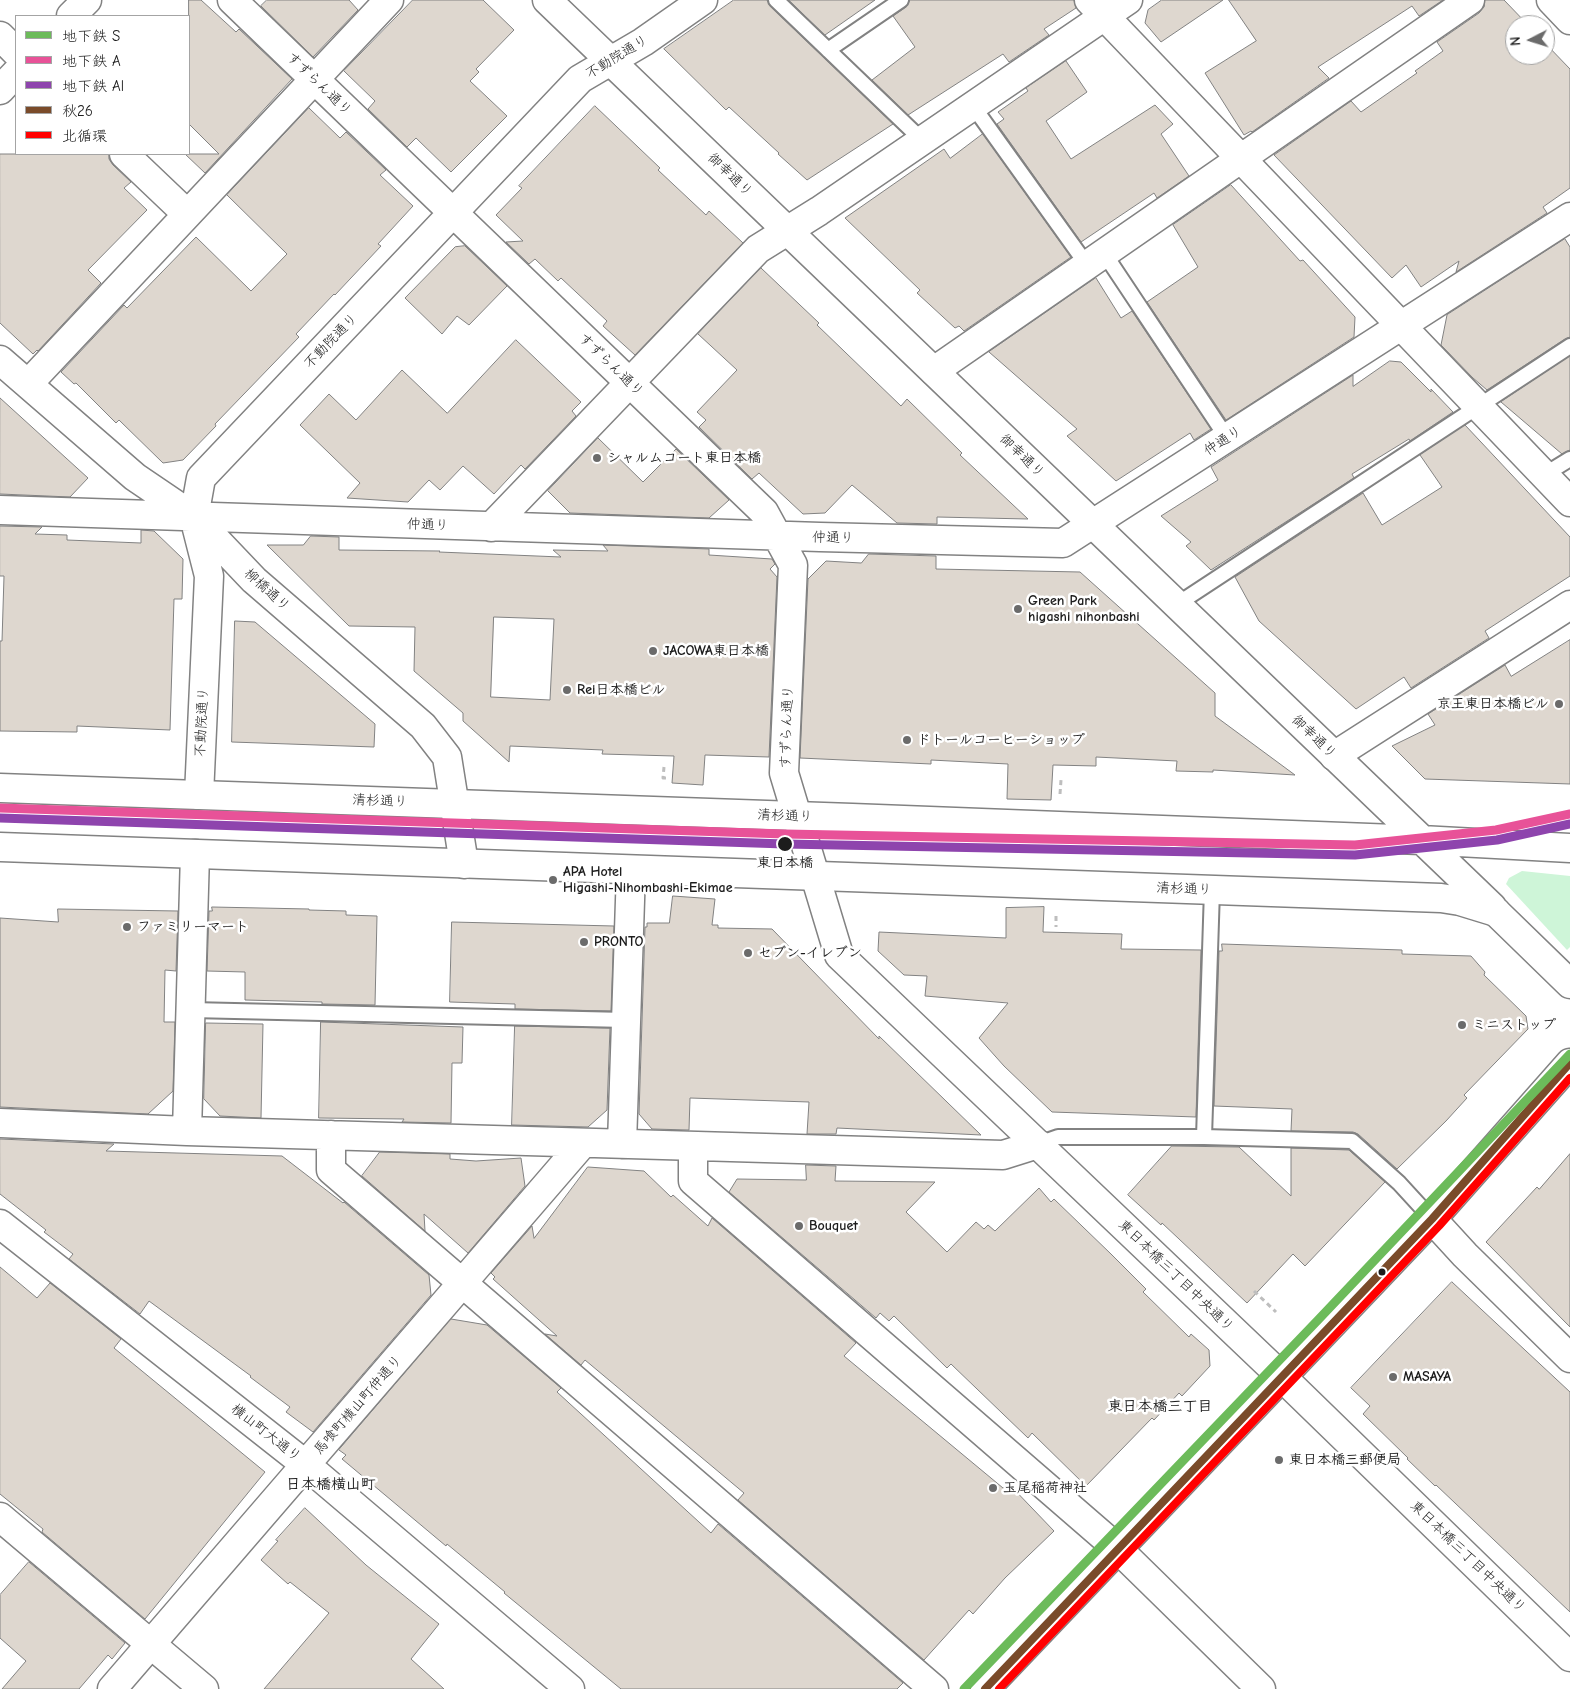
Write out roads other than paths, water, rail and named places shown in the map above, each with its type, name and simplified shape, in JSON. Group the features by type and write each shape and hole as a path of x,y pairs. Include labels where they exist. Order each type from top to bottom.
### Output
{"street":[{"path":"72,15 87,0"},
{"name":"すずらん通り","path":"232,0 764,512 794,565 784,773 816,876"},
{"path":"28,384 389,0"},
{"name":"御幸通り","path":"547,0 1570,984"},
{"name":"不動院通り","path":"199,795 209,576 194,517 201,478 580,79 643,42 703,0"},
{"path":"491,527 758,249 788,231 973,106 1097,8 1128,0"},
{"path":"934,371 1470,0"},
{"path":"1551,0 1570,20"},
{"path":"1097,8 1570,502"},
{"path":"0,36 15,51"},
{"path":"0,90 15,74"},
{"path":"125,155 187,214"},
{"name":"仲通り","path":"0,510 778,536 1063,543 1570,217"},
{"name":"柳橋通り","path":"0,360 135,477 194,517 254,580 423,726 447,757 464,864"},
{"path":"1334,756 1570,605"},
{"name":"清杉通り","path":"0,788 797,816 1422,840 1570,848"},
{"name":"清杉通り","path":"0,847 1441,898 1460,900 1496,912"},
{"path":"187,1131 195,854"},
{"path":"622,1144 631,870"},
{"name":"東日本橋三丁目中央通り","path":"816,876 839,955 1282,1378 1570,1657"},
{"path":"985,1689 1432,1219 1570,1063"},
{"path":"0,1123 187,1131 1003,1155 1038,1144"},
{"path":"331,1135 332,1170 934,1689"},
{"name":"馬喰町横山町仲通り","path":"112,1689 583,1143"},
{"path":"694,1146 692,1181 1118,1549 1261,1689"},
{"path":"1432,1219 1464,1254 1570,1358"},
{"name":"横山町大通り","path":"0,1224 306,1465 570,1689"},
{"path":"0,1517 204,1689"}],"lane":[{"path":"776,0 922,140"},
{"path":"828,50 901,0"},
{"path":"973,106 1095,259 1227,438"},
{"path":"1176,605 1570,346"},
{"path":"1544,475 1570,459"},
{"path":"1204,1137 1212,890"},
{"path":"191,1010 626,1020"},
{"path":"1038,1144 1058,1137 1204,1137 1352,1141 1399,1183 1432,1219"}],"metro line":[{"name":"A","path":"0,808 785,834 1355,845 1496,830 1570,814"},
{"name":"Al","path":"0,818 785,844 1355,855 1497,840 1570,824"},
{"name":"S","path":"964,1689 1570,1054"}],"place":[{"name":"シャルムコート東日本橋","path":"597,458"},
{"name":"Green Park higashi nihonbashi","path":"1018,609"},
{"name":"JACOWA東日本橋","path":"653,651"},
{"name":"Rei日本橋ビル","path":"567,690"},
{"name":"京王東日本橋ビル","path":"1559,704"},
{"name":"ドトールコーヒーショップ","path":"907,740"},
{"name":"東日本橋","path":"785,844"},
{"name":"APA Hotel Higashi-Nihombashi-Ekimae","path":"553,880"},
{"name":"ファミリーマート","path":"127,927"},
{"name":"PRONTO","path":"584,942"},
{"name":"セブン-イレブン","path":"748,953"},
{"name":"ミニストップ","path":"1462,1025"},
{"name":"Bouquet","path":"799,1226"},
{"name":"MASAYA","path":"1393,1377"},
{"name":"東日本橋三郵便局","path":"1279,1460"},
{"name":"玉尾稲荷神社","path":"993,1488"}],"district":[{"name":"東日本橋三丁目","path":"1160,1407"},
{"name":"日本橋横山町","path":"331,1485"}]}
